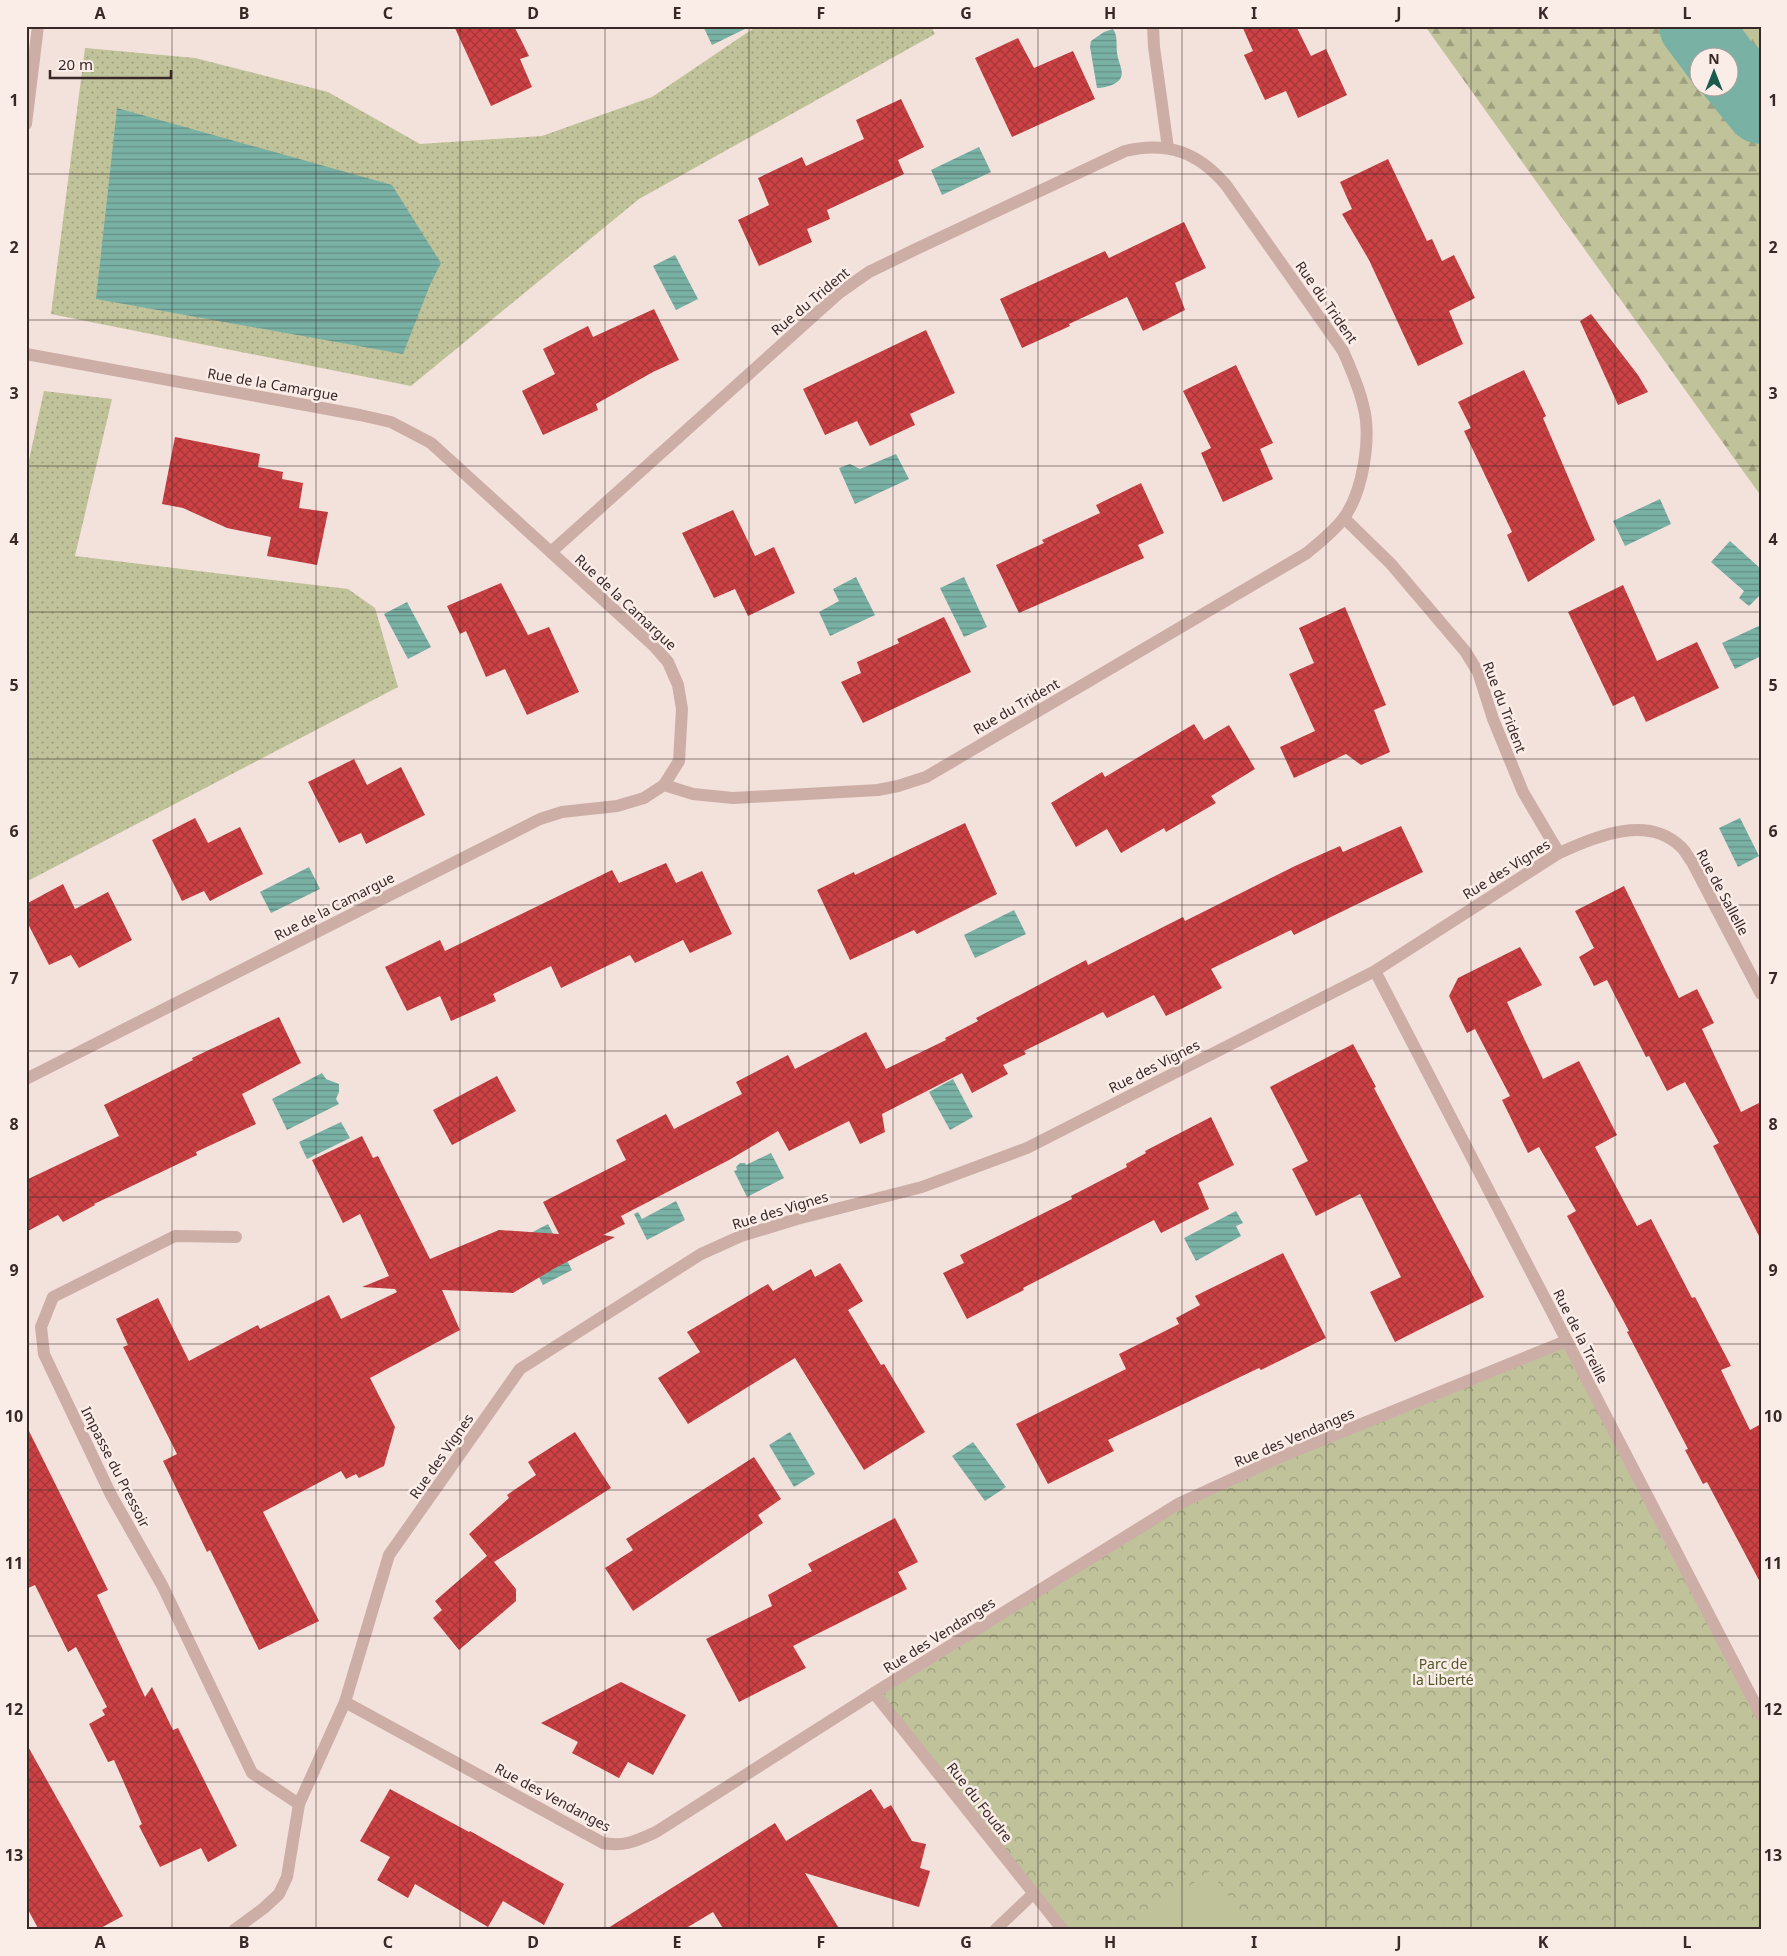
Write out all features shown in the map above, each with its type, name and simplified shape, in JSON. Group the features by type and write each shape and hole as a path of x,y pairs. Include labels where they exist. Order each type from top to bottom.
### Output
{"street":[{"path":"26,124 38,26"},
{"path":"1153,26 1154,47 1168,148"},
{"name":"Rue du Trident","path":"551,552 839,293 869,272 1124,151 1145,146 1168,148 1190,155 1212,168 1226,184 1344,352 1364,407 1366,437 1363,470 1356,494 1344,518 1307,553 926,777 878,790 733,798 694,794 664,785"},
{"name":"Rue de la Camargue","path":"26,354 360,415 391,422 431,443 654,646 668,662 678,685 682,709 682,737 679,761 664,785 644,798 617,806 562,812 540,819 26,1079"},
{"name":"Rue du Trident","path":"1344,518 1391,564 1465,651 1478,672 1493,719 1523,792 1559,853"},
{"name":"Rue des Vignes","path":"234,1930 264,1908 279,1894 287,1877 299,1804 345,1702 389,1555 520,1369 701,1254 741,1236 797,1219 922,1187 1027,1148 1375,971 1559,853 1614,833 1638,830"},
{"name":"Rue de Sallelle","path":"1638,830 1655,831 1682,847 1692,862 1761,994"},
{"name":"Rue de la Treille","path":"1375,971 1761,1715"},
{"name":"Impasse du Pressoir","path":"236,1237 175,1236 53,1297 41,1327 44,1354 111,1495 162,1585 252,1772 299,1804"},
{"name":"Rue des Vendanges","path":"345,1702 603,1843 618,1846 636,1841 656,1832 874,1693 1178,1504 1285,1456 1566,1341"},
{"name":"Rue du Foudre","path":"874,1693 1063,1930"},
{"path":"995,1930 1033,1894"}],"green space":[{"path":"757,26 931,26 935,34 639,199 411,386 51,314 85,48 195,58 328,92 420,144 542,136 652,97"},
{"path":"1425,26 1761,26 1761,496"},
{"path":"44,391 112,399 75,556 348,589 375,608 398,687 26,882 26,474"},
{"name":"Parc de la Liberté","path":"1566,1341 1761,1715 1761,1930 1063,1930 874,1693 1178,1504"},
{"path":"1210,1871 1254,1930 1139,1930 1136,1925"}],"water":[{"path":"703,26 751,26 712,45"},
{"path":"1113,29 1122,75 1112,85 1097,88 1090,47 1091,41 1104,32"},
{"path":"117,108 392,185 441,263 430,285 403,354 96,299"},
{"path":"979,147 991,172 942,195 931,170"},
{"path":"675,255 698,299 676,310 653,266"},
{"path":"896,454 909,479 855,504 839,468 850,464 860,469"},
{"path":"1660,499 1671,524 1625,546 1613,521"},
{"path":"1730,541 1761,569 1761,594 1749,606 1739,598 1744,591 1711,562"},
{"path":"856,577 875,615 830,636 819,612 839,601 833,589"},
{"path":"964,577 987,627 964,637 940,588"},
{"path":"407,602 431,647 408,659 384,614"},
{"path":"1761,625 1761,656 1735,669 1722,643"},
{"path":"1740,818 1759,856 1738,867 1719,828"},
{"path":"309,867 320,889 271,913 260,892"},
{"path":"1014,910 1026,934 975,958 964,935"},
{"path":"322,1073 326,1079 339,1084 339,1092 336,1099 339,1104 287,1130 272,1099"},
{"path":"953,1079 973,1117 950,1130 929,1092"},
{"path":"341,1122 350,1138 307,1159 299,1142"},
{"path":"771,1153 784,1178 747,1197 734,1171 737,1170 736,1167 740,1163 745,1163 746,1165"},
{"path":"676,1201 685,1220 647,1240 634,1214 638,1212 642,1219"},
{"path":"1236,1211 1243,1223 1236,1226 1241,1236 1196,1261 1184,1238"},
{"path":"548,1224 572,1270 543,1285 528,1256 527,1235"},
{"path":"790,1432 815,1474 794,1487 769,1445"},
{"path":"973,1442 1006,1487 985,1501 952,1456"}],"building":[{"path":"454,26 514,26 529,56 520,59 532,87 491,106"},
{"path":"1242,26 1296,26 1311,56 1326,49 1347,95 1298,118 1286,91 1265,100 1244,55 1253,51"},
{"path":"1018,38 1034,68 1073,51 1095,99 1012,137 975,58"},
{"path":"901,99 924,147 898,160 904,174 827,210 830,219 807,229 812,242 759,266 738,220 769,205 758,178 802,157 806,166 864,139 856,120"},
{"path":"1388,159 1427,241 1432,239 1442,261 1454,255 1475,298 1449,311 1463,344 1418,366 1369,260 1342,214 1352,209 1340,182"},
{"path":"1184,222 1206,268 1175,283 1185,310 1143,331 1127,297 1022,348 1000,299 1105,251 1109,258"},
{"path":"654,309 679,360 653,372 596,404 598,410 543,435 522,391 555,374 543,349 588,326 593,337"},
{"path":"1591,314 1638,375 1648,392 1618,405 1580,321"},
{"path":"926,330 955,393 910,414 915,425 870,446 857,421 825,435 803,389"},
{"path":"1236,365 1273,443 1260,449 1273,479 1223,502 1201,453 1211,448 1183,391"},
{"path":"1524,370 1546,416 1543,418 1595,540 1528,582 1507,535 1512,532 1464,431 1471,428 1458,402"},
{"path":"175,437 260,454 258,467 283,472 282,479 303,483 299,508 328,512 317,565 267,556 271,537 227,528 183,508 162,504"},
{"path":"1141,483 1164,533 1138,545 1144,558 1019,613 996,565 1044,543 1042,540 1100,513 1096,505"},
{"path":"733,510 755,556 774,547 795,593 748,616 735,589 714,598 682,533"},
{"path":"501,583 528,635 549,627 579,692 527,715 505,669 486,677 466,631 460,634 447,606"},
{"path":"1623,585 1657,661 1697,642 1719,688 1646,722 1634,696 1613,706 1568,612"},
{"path":"1345,607 1386,705 1374,710 1390,752 1361,765 1346,754 1294,778 1280,747 1315,731 1289,674 1314,663 1299,628"},
{"path":"944,617 971,672 863,723 841,682 861,673 857,662 899,643 897,639"},
{"path":"1194,724 1204,740 1229,725 1255,769 1211,796 1216,803 1166,832 1164,828 1121,853 1107,829 1076,847 1051,803 1102,772 1105,777"},
{"path":"354,759 367,785 401,767 425,815 366,844 361,833 339,843 308,782"},
{"path":"195,818 208,843 240,827 263,874 210,901 204,891 182,901 152,840"},
{"path":"965,823 997,894 917,934 914,930 850,960 817,890 854,872 855,875"},
{"path":"1401,826 1423,872 1294,935 1291,930 1211,969 1222,988 1183,1008 1166,1016 1154,995 1107,1018 1103,1012 1024,1051 1026,1054 1003,1065 1008,1074 972,1093 962,1073 882,1114 885,1132 860,1144 849,1121 789,1151 778,1131 729,1160 621,1216 625,1224 603,1235 615,1237 555,1268 513,1293 442,1290 460,1330 370,1378 395,1427 384,1466 359,1478 356,1474 346,1479 341,1471 263,1512 319,1621 259,1650 210,1550 207,1552 163,1461 177,1454 123,1347 128,1345 116,1319 158,1298 189,1361 258,1325 260,1329 329,1295 341,1319 397,1292 395,1289 362,1287 389,1276 360,1214 343,1223 312,1160 362,1136 373,1158 378,1156 430,1259 499,1230 559,1234 543,1202 626,1160 616,1140 666,1114 674,1129 742,1094 736,1082 788,1055 795,1069 866,1032 886,1069 946,1040 945,1038 978,1021 976,1018 1086,960 1088,965 1183,917 1185,921 1295,866 1340,846 1343,852"},
{"path":"666,863 676,883 702,871 732,934 690,953 683,940 635,963 630,955 561,988 551,966 493,994 496,1001 451,1021 440,996 407,1011 385,967 440,940 445,951 612,870 619,883"},
{"path":"63,884 75,909 108,892 132,940 79,968 71,955 49,965 26,920 26,904"},
{"path":"1624,886 1679,998 1697,989 1714,1023 1702,1029 1741,1112 1761,1102 1761,1240 1713,1146 1719,1143 1685,1082 1667,1091 1649,1056 1646,1057 1607,980 1594,986 1579,957 1594,948 1575,911"},
{"path":"1520,947 1542,985 1507,1002 1543,1079 1579,1061 1617,1135 1595,1147 1637,1226 1651,1219 1692,1298 1695,1297 1731,1366 1721,1370 1750,1430 1761,1424 1761,1584 1707,1482 1703,1484 1685,1450 1688,1449 1627,1332 1629,1331 1567,1216 1576,1211 1539,1147 1528,1153 1502,1100 1510,1096 1475,1029 1467,1033 1449,996 1458,978"},
{"path":"279,1017 301,1063 242,1094 256,1124 196,1152 197,1155 94,1204 63,1222 58,1215 26,1232 26,1180 119,1136 104,1105 193,1060 192,1058"},
{"path":"1353,1044 1376,1087 1374,1088 1484,1297 1395,1342 1370,1292 1401,1277 1360,1194 1316,1216 1292,1169 1308,1161 1270,1087"},
{"path":"497,1076 516,1111 452,1145 433,1110"},
{"path":"1211,1117 1234,1165 1198,1183 1209,1209 1161,1233 1154,1220 967,1319 943,1273 964,1263 960,1255 1072,1199 1071,1196 1127,1167 1126,1164 1146,1153 1145,1151"},
{"path":"1283,1253 1326,1338 1108,1440 1114,1451 1048,1484 1016,1424 1126,1369 1119,1354 1179,1324 1176,1318 1200,1305 1195,1296"},
{"path":"840,1263 863,1301 848,1310 881,1365 884,1364 925,1432 864,1470 795,1358 688,1424 658,1378 700,1352 687,1332 768,1284 773,1291 811,1269 815,1277"},
{"path":"26,1425 108,1590 97,1595 145,1697 152,1687 173,1730 178,1728 237,1846 208,1862 201,1848 160,1867 139,1826 142,1824 114,1760 108,1762 89,1724 105,1715 102,1710 107,1707 76,1647 68,1652 35,1585 26,1589"},
{"path":"575,1432 611,1488 494,1562 516,1589 516,1601 459,1650 433,1618 442,1610 435,1601 487,1556 469,1534 509,1498 507,1495 536,1475 528,1462"},
{"path":"754,1457 781,1499 758,1515 763,1523 633,1611 605,1568 633,1550 626,1539"},
{"path":"895,1518 918,1562 898,1572 907,1589 793,1646 806,1668 739,1702 706,1639 772,1606 768,1595 812,1571 808,1564"},
{"path":"621,1682 686,1715 653,1775 628,1762 619,1778 572,1753 578,1742 541,1723"},
{"path":"26,1743 123,1916 97,1930 39,1930 26,1906"},
{"path":"390,1789 564,1884 544,1925 503,1901 488,1927 415,1884 408,1898 377,1880 390,1857 360,1841"},
{"path":"871,1789 884,1809 891,1805 912,1841 926,1844 920,1868 930,1871 919,1907 805,1873 840,1930 724,1930 713,1912 683,1930 605,1930 775,1823 786,1841"}],"waterway":[{"path":"1695,26 1712,48"},
{"path":"1740,82 1761,108"}]}
